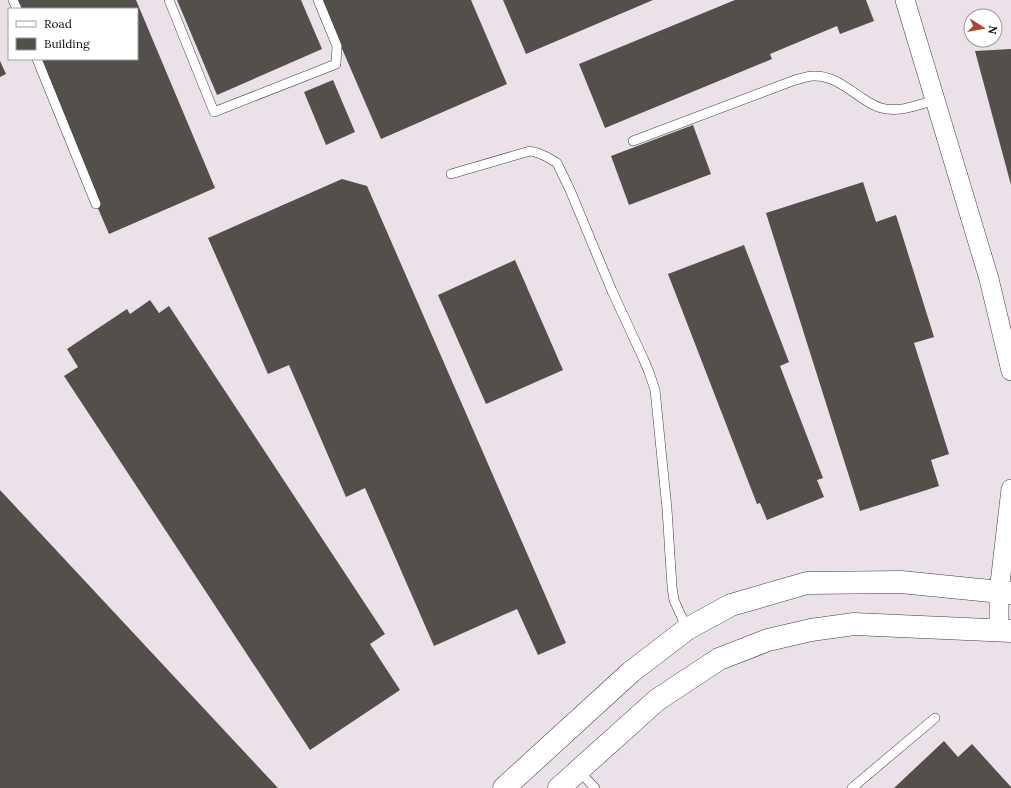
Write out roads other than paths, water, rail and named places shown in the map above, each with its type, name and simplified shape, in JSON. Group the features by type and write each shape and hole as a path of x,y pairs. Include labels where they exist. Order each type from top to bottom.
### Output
{"street":[{"path":"905,0 989,279 1011,371"},
{"path":"559,788 657,700 720,658 768,640 811,630 854,624 1005,631 1005,593 1011,489"},
{"path":"504,788 631,672 687,629 732,605 807,583 901,582 1005,593"}],"lane":[{"path":"169,0 214,112 336,64 337,46 318,0"},
{"path":"37,60 96,204"},
{"path":"633,141 795,80 812,76 826,77 841,83 872,105 890,110 901,109 935,100"},
{"path":"451,174 530,151 538,153 557,163 570,190 612,291 644,358 655,390 667,509 672,587 674,600 687,629"},
{"path":"852,788 935,718"},
{"path":"578,770 595,788"}]}
